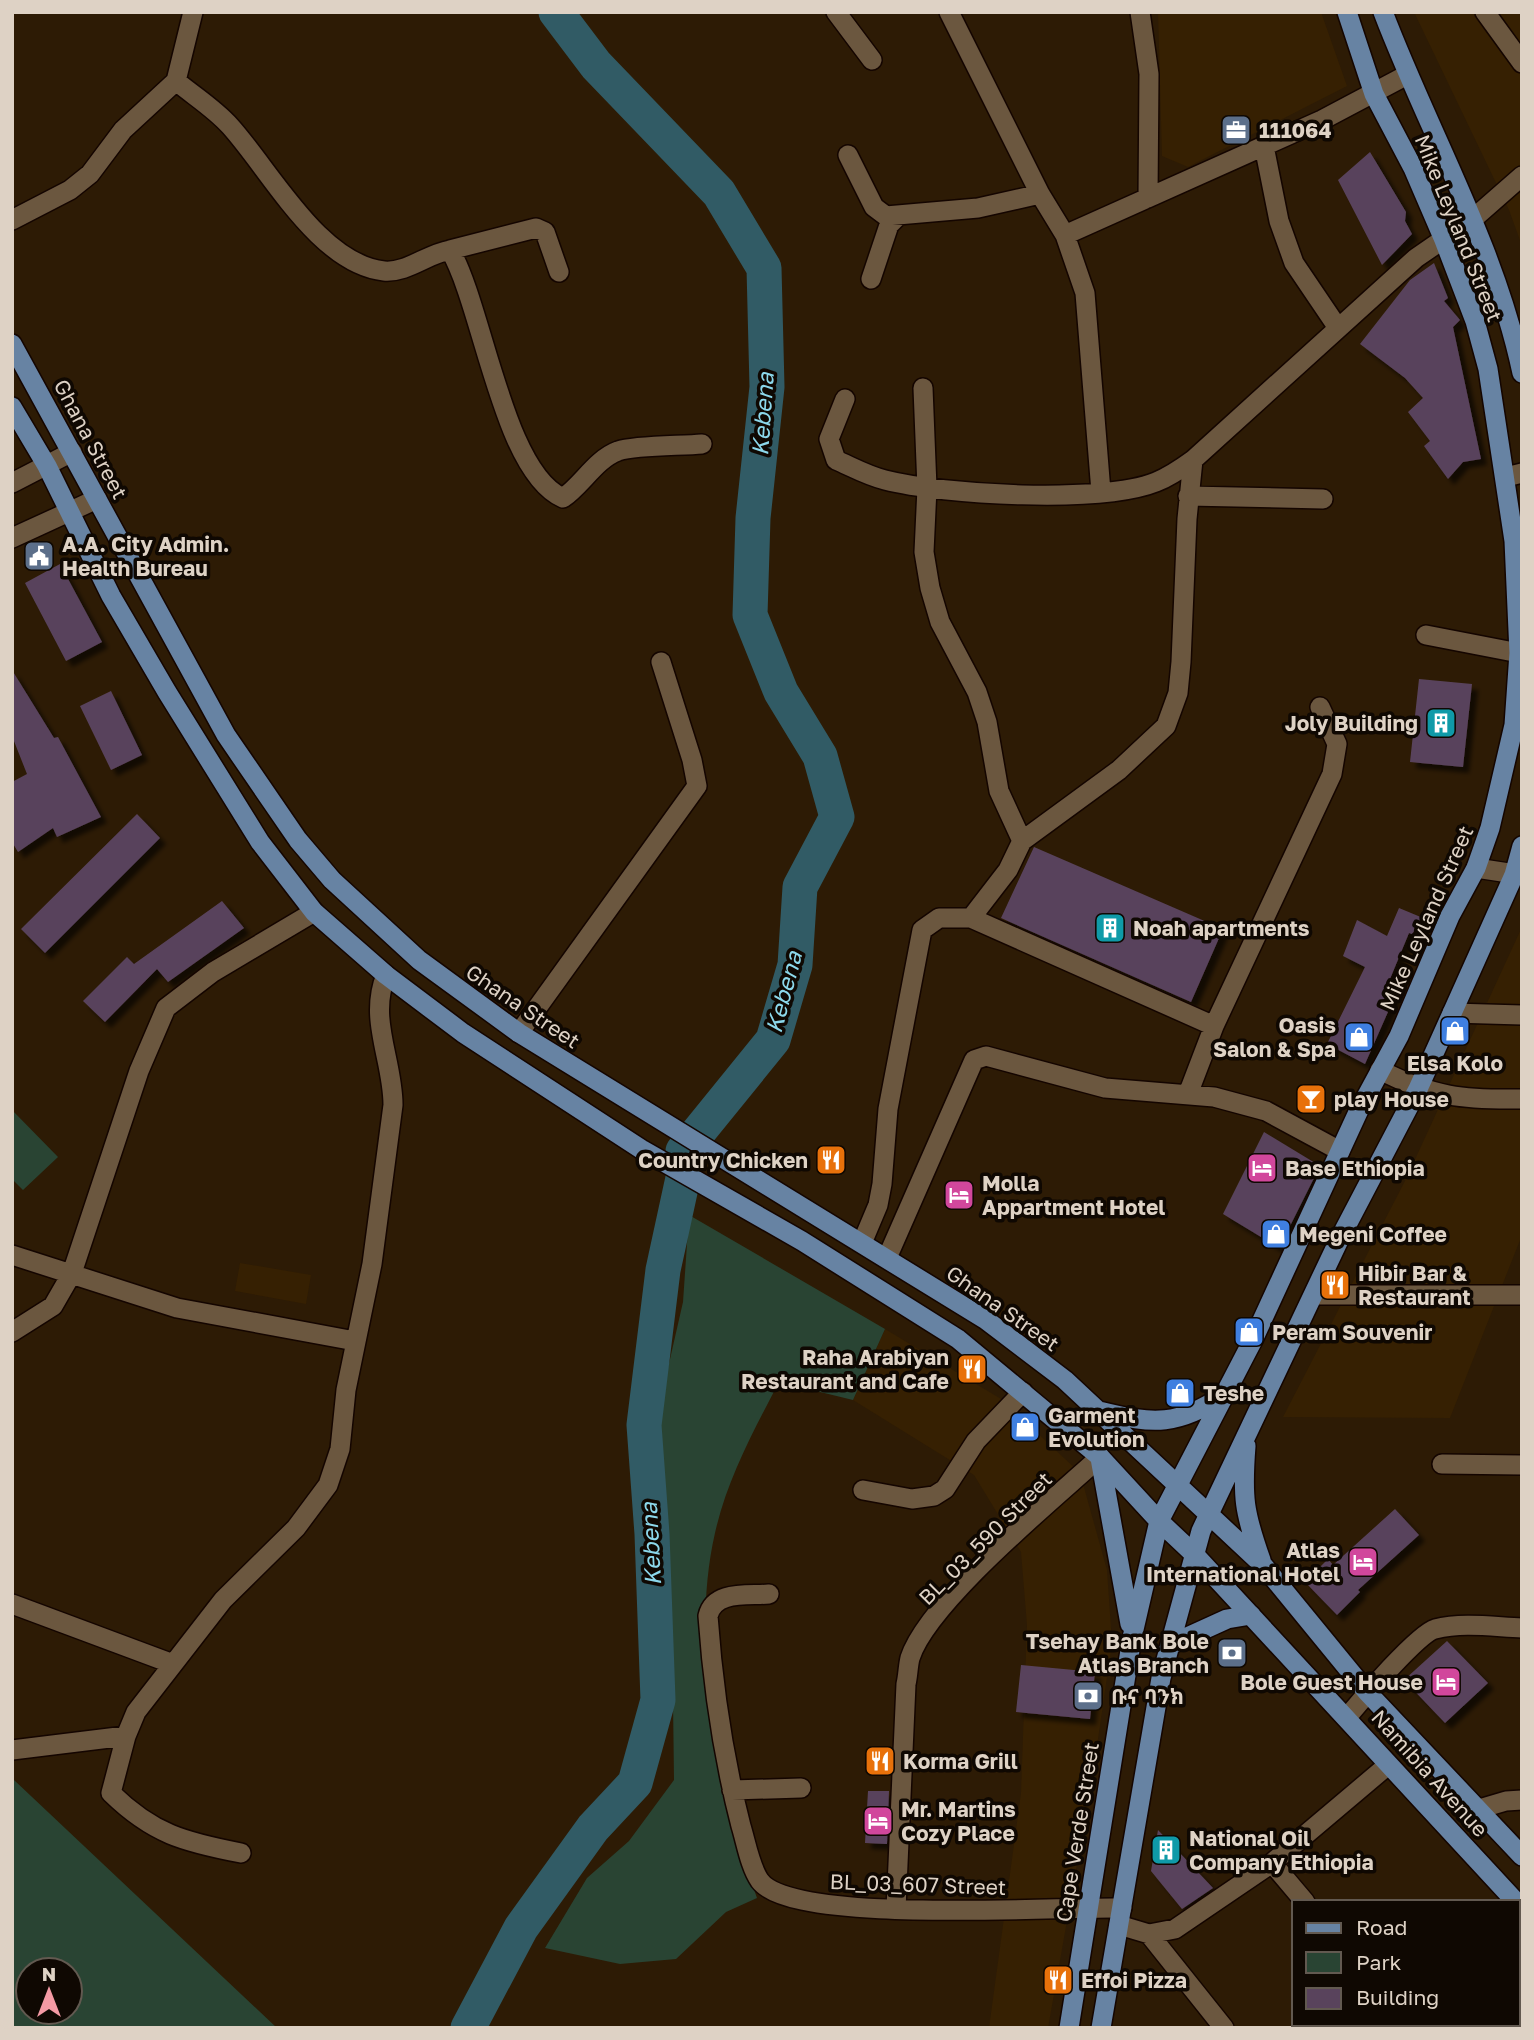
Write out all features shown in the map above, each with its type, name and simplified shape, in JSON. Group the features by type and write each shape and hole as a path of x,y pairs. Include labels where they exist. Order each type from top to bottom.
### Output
{"main road":[{"name":"Mike Leyland Street","path":"1159,1521 1307,1228 1340,1151 1399,1036 1450,916 1476,868 1490,828 1514,724 1519,653 1514,475 1475,321 1413,168 1374,93 1347,12"},
{"name":"Mike Leyland Street","path":"1383,12 1407,75 1474,218 1505,306 1522,373"},
{"name":"Ghana Street","path":"12,344 226,735 298,840 332,880 384,931 466,996 519,1033 986,1320 1065,1380 1208,1514"},
{"path":"12,407 47,466 111,596 260,842 314,912 386,975 463,1033 641,1149 739,1205 958,1339 1100,1457 1159,1521 1194,1554"},
{"path":"111,596 141,579"},
{"path":"1101,2028 1161,1678 1194,1554 1208,1514 1386,1146 1418,1089 1518,875 1522,846"},
{"path":"573,1104 589,1077"},
{"path":"1099,1411 1133,1420 1181,1419 1226,1393"},
{"path":"1247,1433 1243,1490 1245,1517 1262,1564"},
{"path":"1100,1457 1128,1600 1132,1638"},
{"name":"Namibia Avenue","path":"1208,1514 1262,1564 1367,1692 1522,1856"},
{"name":"Cape Verde Street","path":"1069,2028 1132,1638 1159,1521"},
{"name":"Namibia Avenue","path":"1194,1554 1348,1716 1388,1765 1514,1900"},
{"path":"1172,1644 1227,1619 1251,1615"}],"street":[{"path":"12,220 70,190 90,174 123,130 176,81 193,12"},
{"path":"836,12 873,60"},
{"path":"949,12 1040,194 1065,235 1085,293 1089,316 1101,492"},
{"path":"1140,12 1149,74 1148,198"},
{"path":"1485,12 1522,63"},
{"path":"1065,235 1264,146 1407,75"},
{"path":"176,81 228,123 260,161 299,217 339,251 369,267 385,271 402,269 436,252 536,228 545,232 559,272"},
{"path":"1264,146 1279,221 1294,264 1338,328"},
{"path":"848,155 874,206 886,216 978,208 1040,194"},
{"path":"845,399 829,439 836,460 883,480 927,488 1040,494 1101,492 1156,482 1193,460 1416,258 1474,218 1522,176"},
{"path":"871,279 889,225 898,216"},
{"path":"450,250 461,269 490,368 516,435 530,465 554,494 563,498 599,464 618,452 702,444"},
{"path":"923,388 927,488 924,552 930,588 940,622 977,692 987,722 999,791 1022,841"},
{"path":"12,483 72,452"},
{"path":"971,918 1008,870 1022,841 1119,770 1166,726 1178,693 1188,496 1193,460"},
{"path":"1188,496 1323,499"},
{"path":"12,538 97,499"},
{"path":"1426,635 1519,653"},
{"path":"519,1033 697,786 692,760 661,662"},
{"path":"1188,1094 1214,1026 1332,774 1337,744 1320,707"},
{"path":"1476,868 1518,875"},
{"path":"12,1332 53,1306 72,1273 139,1071 166,1008 213,971 314,912"},
{"path":"862,1243 878,1205 888,1109 922,930 939,918 971,918 1214,1026"},
{"path":"241,1853 184,1842 155,1828 111,1793 126,1735 136,1712 223,1600 296,1528 328,1485 340,1449 355,1341 372,1264 393,1105 393,1080 386,1063 378,1008 386,975"},
{"path":"1452,1013 1522,1014"},
{"path":"887,1258 974,1060 986,1056 1105,1088 1214,1097 1266,1111 1340,1151"},
{"path":"1380,1070 1418,1089 1457,1097 1522,1099"},
{"path":"12,1255 177,1307 355,1341"},
{"path":"1314,1295 1522,1295"},
{"path":"863,1490 912,1499 934,1496 945,1489 976,1441 1023,1392"},
{"name":"BL_03_590 Street","path":"896,1909 906,1684 911,1657 939,1612 998,1550 1100,1457"},
{"path":"1442,1464 1522,1465"},
{"name":"BL_03_607 Street","path":"769,1594 720,1598 710,1608 708,1616 713,1692 732,1790 760,1881 775,1893 806,1902 896,1909 1015,1910 1087,1907 1120,1916 1149,1934"},
{"path":"12,1604 173,1664"},
{"path":"1348,1716 1367,1692 1432,1630 1460,1625 1522,1628"},
{"path":"12,1750 31,1750 66,1740 126,1735"},
{"path":"1224,2028 1149,1934 1175,1929 1272,1863 1388,1765"},
{"path":"732,1790 801,1788"},
{"path":"1479,1809 1506,1801 1522,1800"},
{"path":"1272,1863 1303,1900"}],"shaded area":[{"path":"1158,12 1321,12 1347,86 1188,167 1162,156"},
{"path":"1414,12 1521,12 1522,246 1509,210"},
{"path":"1522,927 1522,1235 1450,1418 1283,1417 1406,1179"},
{"path":"240,1263 311,1275 306,1304 235,1291"},
{"path":"885,1329 1001,1399 1080,1473 1107,1570 1112,1643 1092,1780 1048,2028 989,2028 1021,1793 1027,1625 1021,1552 974,1475 853,1400"}],"green space":[{"path":"12,1110 58,1157 23,1190 12,1179"},
{"path":"689,1215 885,1329 853,1400 779,1382 734,1474 715,1533 706,1597 709,1699 727,1810 757,1898 726,1912 676,1959 620,1964 545,1948 587,1878 629,1841 674,1780 673,1701 655,1425 683,1302"},
{"path":"12,1779 14,1780 277,2028 12,2028"}],"building":[{"path":"1370,152 1406,212 1405,221 1412,234 1382,265 1338,180"},
{"path":"1434,263 1448,298 1444,301 1460,320 1453,327 1481,459 1463,462 1448,479 1424,446 1430,441 1408,412 1423,398 1405,378 1360,344 1410,280"},
{"path":"60,564 102,642 66,661 25,583"},
{"path":"12,670 54,738 58,737 101,817 57,837 53,828 18,852 12,842 12,782 27,774 12,736"},
{"name":"Joly Building","path":"1419,679 1472,684 1463,767 1410,762"},
{"path":"111,691 142,755 111,770 80,706"},
{"path":"137,814 160,838 45,953 21,929"},
{"name":"Noah apartments","path":"1034,847 1223,929 1191,1002 1001,918"},
{"path":"222,901 244,928 168,982 157,969 105,1022 83,1001 127,957 134,964"},
{"path":"1399,908 1423,918 1412,934 1409,933 1385,991 1395,996 1365,1064 1327,1044 1365,967 1343,956 1357,920 1387,936"},
{"path":"1264,1132 1320,1166 1279,1248 1223,1214"},
{"name":"Atlas International Hotel","path":"1395,1509 1419,1535 1358,1590 1360,1592 1337,1615 1305,1582 1328,1559 1333,1565"},
{"name":"Bole Guest House","path":"1447,1641 1488,1683 1445,1723 1404,1680"},
{"path":"1021,1665 1095,1672 1090,1719 1016,1712"},
{"path":"868,1791 889,1791 887,1844 865,1843"},
{"name":"National Oil Company Ethiopia","path":"1158,1830 1213,1888 1182,1909 1151,1871"}],"waterway":[{"name":"Kebena","path":"468,2028 521,1928 593,1828 635,1783 658,1700 652,1534 644,1425 663,1270 683,1178 683,1151 773,1040 795,965 800,887 837,817 820,756 781,692 750,615 753,518 767,387 764,268 719,193 596,65 556,12"}],"place":[{"name":"111064","path":"1236,130"},
{"name":"A.A. City Admin. Health Bureau","path":"39,556"},
{"name":"Joly Building","path":"1441,723"},
{"name":"Noah apartments","path":"1110,928"},
{"name":"Elsa Kolo","path":"1455,1031"},
{"name":"Oasis Salon & Spa","path":"1359,1037"},
{"name":"play House","path":"1311,1099"},
{"name":"Country Chicken","path":"831,1160"},
{"name":"Base Ethiopia","path":"1262,1168"},
{"name":"Molla Appartment Hotel","path":"959,1195"},
{"name":"Megeni Coffee","path":"1276,1234"},
{"name":"Hibir Bar & Restaurant","path":"1335,1285"},
{"name":"Peram Souvenir","path":"1249,1332"},
{"name":"Raha Arabiyan Restaurant and Cafe","path":"972,1369"},
{"name":"Teshe","path":"1180,1393"},
{"name":"Garment Evolution","path":"1025,1427"},
{"name":"Atlas International Hotel","path":"1363,1562"},
{"name":"Tsehay Bank Bole Atlas Branch","path":"1232,1653"},
{"name":"Bole Guest House","path":"1446,1682"},
{"name":"ቡና ባንክ","path":"1088,1696"},
{"name":"Korma Grill","path":"880,1761"},
{"name":"Mr. Martins Cozy Place","path":"878,1821"},
{"name":"National Oil Company Ethiopia","path":"1166,1850"},
{"name":"Effoi Pizza","path":"1058,1980"}]}
